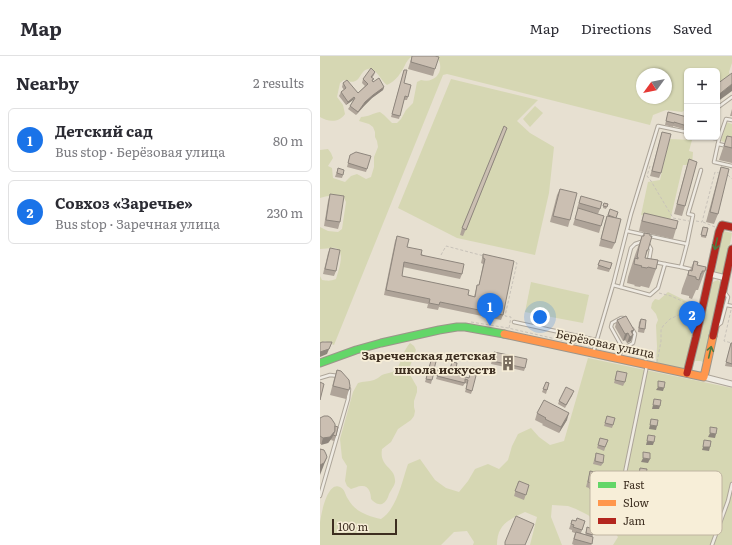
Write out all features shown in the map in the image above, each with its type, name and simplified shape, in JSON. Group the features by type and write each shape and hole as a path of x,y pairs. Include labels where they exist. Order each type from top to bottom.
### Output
{"street":[{"path":"687,373 696,337 708,274 719,232 722,225 732,227"},
{"path":"704,376 732,248"},
{"path":"708,274 726,278"},
{"name":"Берёзовая улица","path":"320,363 381,343 457,327 474,328 704,376 732,384"}],"lane":[{"path":"720,106 732,97"},
{"path":"720,139 726,119 732,120"},
{"path":"593,353 613,285 631,214 658,126 684,131"},
{"path":"720,140 714,162 732,166"},
{"path":"718,144 732,147"},
{"path":"681,267 693,215 688,214 701,170"},
{"path":"627,231 687,244"},
{"path":"621,287 631,248 635,244 643,242 651,249 649,260 700,272"},
{"path":"613,285 650,295 658,288 665,264"},
{"path":"715,327 721,323 728,297 723,291"},
{"path":"726,305 732,306"},
{"path":"619,359 622,347 611,328 612,323 622,318 626,319"},
{"path":"514,322 596,340"},
{"path":"622,347 626,347 633,343 635,334 629,324"},
{"path":"625,471 647,364"},
{"path":"320,378 330,375 339,376 343,379"},
{"path":"320,496 348,399 348,387"},
{"path":"722,518 732,484"},
{"path":"712,545 716,535"}],"path":[{"path":"651,162 647,176 673,218 702,222 717,227"},
{"path":"702,222 715,172 721,173"},
{"path":"727,174 732,179"},
{"path":"441,255 446,246 489,257"},
{"path":"508,328 511,317 506,316 517,264 510,262"},
{"path":"650,295 658,292 671,296 696,308"},
{"path":"732,306 724,341 732,343"},
{"path":"657,364 661,341 661,330 663,326 670,319 696,308 700,308"}],"green space":[{"path":"320,56 413,56 408,60 396,79 387,85 376,72 371,69 365,70 354,82 344,80 340,83 337,97 343,105 345,114 340,119 333,121 320,117"},
{"path":"417,56 732,56 732,63 729,72 730,75 720,83 720,68 684,68 684,110 682,112 666,110 653,115 650,125 447,74 443,75 334,345 325,341 320,343 320,276 322,280 329,281 336,279 340,267 341,257 339,250 336,248 320,249 320,227 328,231 338,232 342,229 346,202 344,198 337,196 320,198 320,150 328,149 331,153 333,158 328,166 332,168 333,178 345,182 351,176 357,174 366,179 371,177 374,167 374,157 378,147 377,141 373,127 359,121 361,117 380,112 392,123 397,123 413,103 417,82 421,80 431,80 437,76 440,64 438,59"},
{"path":"451,79 538,100 517,121 530,133 554,147 549,193 535,255 457,238 398,208"},
{"path":"535,106 543,113 530,127 523,119"},
{"path":"726,122 732,124 732,144 721,141"},
{"path":"669,139 692,140 689,151 693,152 692,165 683,165 670,221 641,215 648,182 660,180"},
{"path":"723,231 732,233 724,276 715,274"},
{"path":"718,280 722,284 705,364 702,361 695,361 712,283"},
{"path":"531,282 589,295 583,323 525,312"},
{"path":"668,292 700,308 687,370 658,364 656,361 656,325 658,320 656,314 651,308 655,299 659,300"},
{"path":"410,343 416,350 409,369 409,373 417,387 414,401 415,411 411,420 398,429 391,442 382,449 383,460 393,472 395,482 386,501 379,504 371,499 368,488 360,486 351,489 347,486 345,481 347,466 342,458 340,439 353,392 358,383 377,379 382,375 397,369"},
{"path":"588,358 732,388 732,545 613,545 618,537 617,535 722,535 722,471 590,471 590,517 568,506 552,505 551,517 562,545 530,545 537,517 525,512 513,518 501,528 497,545 473,545 474,542 467,531 454,532 441,545 320,545 320,523 323,507 328,494 335,486 343,489 351,503 358,510 367,515 381,519 387,514 395,502 408,464 420,459 435,480 446,488 459,492 475,469 488,464 499,469 508,460 512,446 518,434 531,428 539,437 550,445 564,441"}],"building":[{"path":"412,56 439,57 435,69 411,62"},
{"path":"371,68 375,72 371,77 374,79 372,80 373,82 379,78 384,87 365,102 358,112 350,106 355,98 354,97 348,102 341,92 346,88 343,83 347,80 358,93 368,84 363,79"},
{"path":"404,70 407,70 404,83 411,85 408,97 405,96 400,116 392,114"},
{"path":"732,73 732,84 720,94 720,82"},
{"path":"668,112 684,116 684,125 666,121"},
{"path":"504,126 507,128 466,230 462,228"},
{"path":"662,132 671,134 661,173 652,171"},
{"path":"727,136 732,137 732,148 724,146"},
{"path":"356,152 371,156 367,169 348,163 350,155"},
{"path":"689,159 697,162 685,206 677,204"},
{"path":"721,167 729,169 718,214 710,212"},
{"path":"338,168 344,170 343,175 337,173"},
{"path":"560,189 577,193 570,220 553,216"},
{"path":"330,194 344,196 340,222 326,220"},
{"path":"581,196 602,202 600,209 579,203"},
{"path":"604,203 608,204 607,207 603,206"},
{"path":"578,208 604,216 601,226 575,219"},
{"path":"610,209 618,212 616,218 608,215"},
{"path":"644,213 678,221 676,229 642,221"},
{"path":"607,216 621,219 615,243 601,239"},
{"path":"703,227 708,228 706,236 701,235"},
{"path":"644,233 652,236 645,258 658,260 656,269 641,267 642,266 634,264 635,258 638,259 639,247"},
{"path":"397,236 409,239 407,247 422,250 421,255 464,264 462,274 404,262 402,276 469,290 468,295 475,297 485,259 483,258 483,254 514,261 503,315 440,302 439,305 429,303 430,299 386,290"},
{"path":"330,248 340,250 336,271 325,269"},
{"path":"600,260 612,263 610,269 598,265"},
{"path":"694,261 698,262 697,265 706,267 705,271 702,271 699,280 696,279 696,277 688,275 689,270 692,271"},
{"path":"626,316 634,330 631,331 633,335 630,337 628,333 625,334 617,320"},
{"path":"641,319 646,320 645,329 639,328"},
{"path":"332,342 329,349 320,352 320,343"},
{"path":"732,343 732,364 726,362"},
{"path":"494,352 527,359 525,368 492,361"},
{"path":"432,357 437,358 434,369 449,373 452,362 457,363 455,374 469,378 472,367 478,368 472,391 466,389 468,380 465,379 465,383 437,376 438,373 434,372 432,380 426,379"},
{"path":"337,370 341,371 349,380 349,390 333,386"},
{"path":"617,371 627,373 625,382 615,380"},
{"path":"658,381 665,382 664,388 658,387"},
{"path":"320,382 324,384 320,400"},
{"path":"546,382 549,383 547,390 543,389"},
{"path":"566,387 574,391 566,405 559,401"},
{"path":"654,399 661,400 660,406 653,405"},
{"path":"544,400 569,413 561,427 537,413"},
{"path":"324,416 331,418 335,424 335,431 330,437 323,438 320,436 320,418"},
{"path":"607,416 615,418 613,425 605,423"},
{"path":"651,419 658,420 657,426 650,425"},
{"path":"335,426 338,427 336,436 333,435"},
{"path":"710,427 717,428 716,434 710,433"},
{"path":"648,435 655,436 654,442 647,441"},
{"path":"600,438 608,440 605,447 598,445"},
{"path":"704,440 711,441 710,447 703,447"},
{"path":"320,449 324,450 327,457 324,463 320,465"},
{"path":"643,452 650,453 650,459 643,458"},
{"path":"596,453 604,455 603,463 595,461"},
{"path":"640,468 647,469 647,471 640,471"},
{"path":"590,471 590,483 588,482"},
{"path":"519,481 529,485 526,495 515,491"},
{"path":"516,516 534,524 525,545 505,545 505,542"},
{"path":"577,518 585,521 582,530 573,527 574,525 571,524 572,520 576,521"},
{"path":"587,527 590,528 590,534 586,533"},
{"path":"576,532 593,537 592,544 574,539"}],"traffic: fast":[{"path":"320,363 381,343 457,327 504,334"}],"traffic: slow":[{"path":"504,334 704,377 713,336"}],"traffic: jam":[{"path":"687,373 719,232 722,225 732,227"},
{"path":"713,336 732,249"}],"place":[{"name":"Детский сад","path":"490,326"},
{"name":"Совхоз «Заречье»","path":"692,334"},
{"name":"Зареченская детская школа искусств","path":"508,363"}]}
